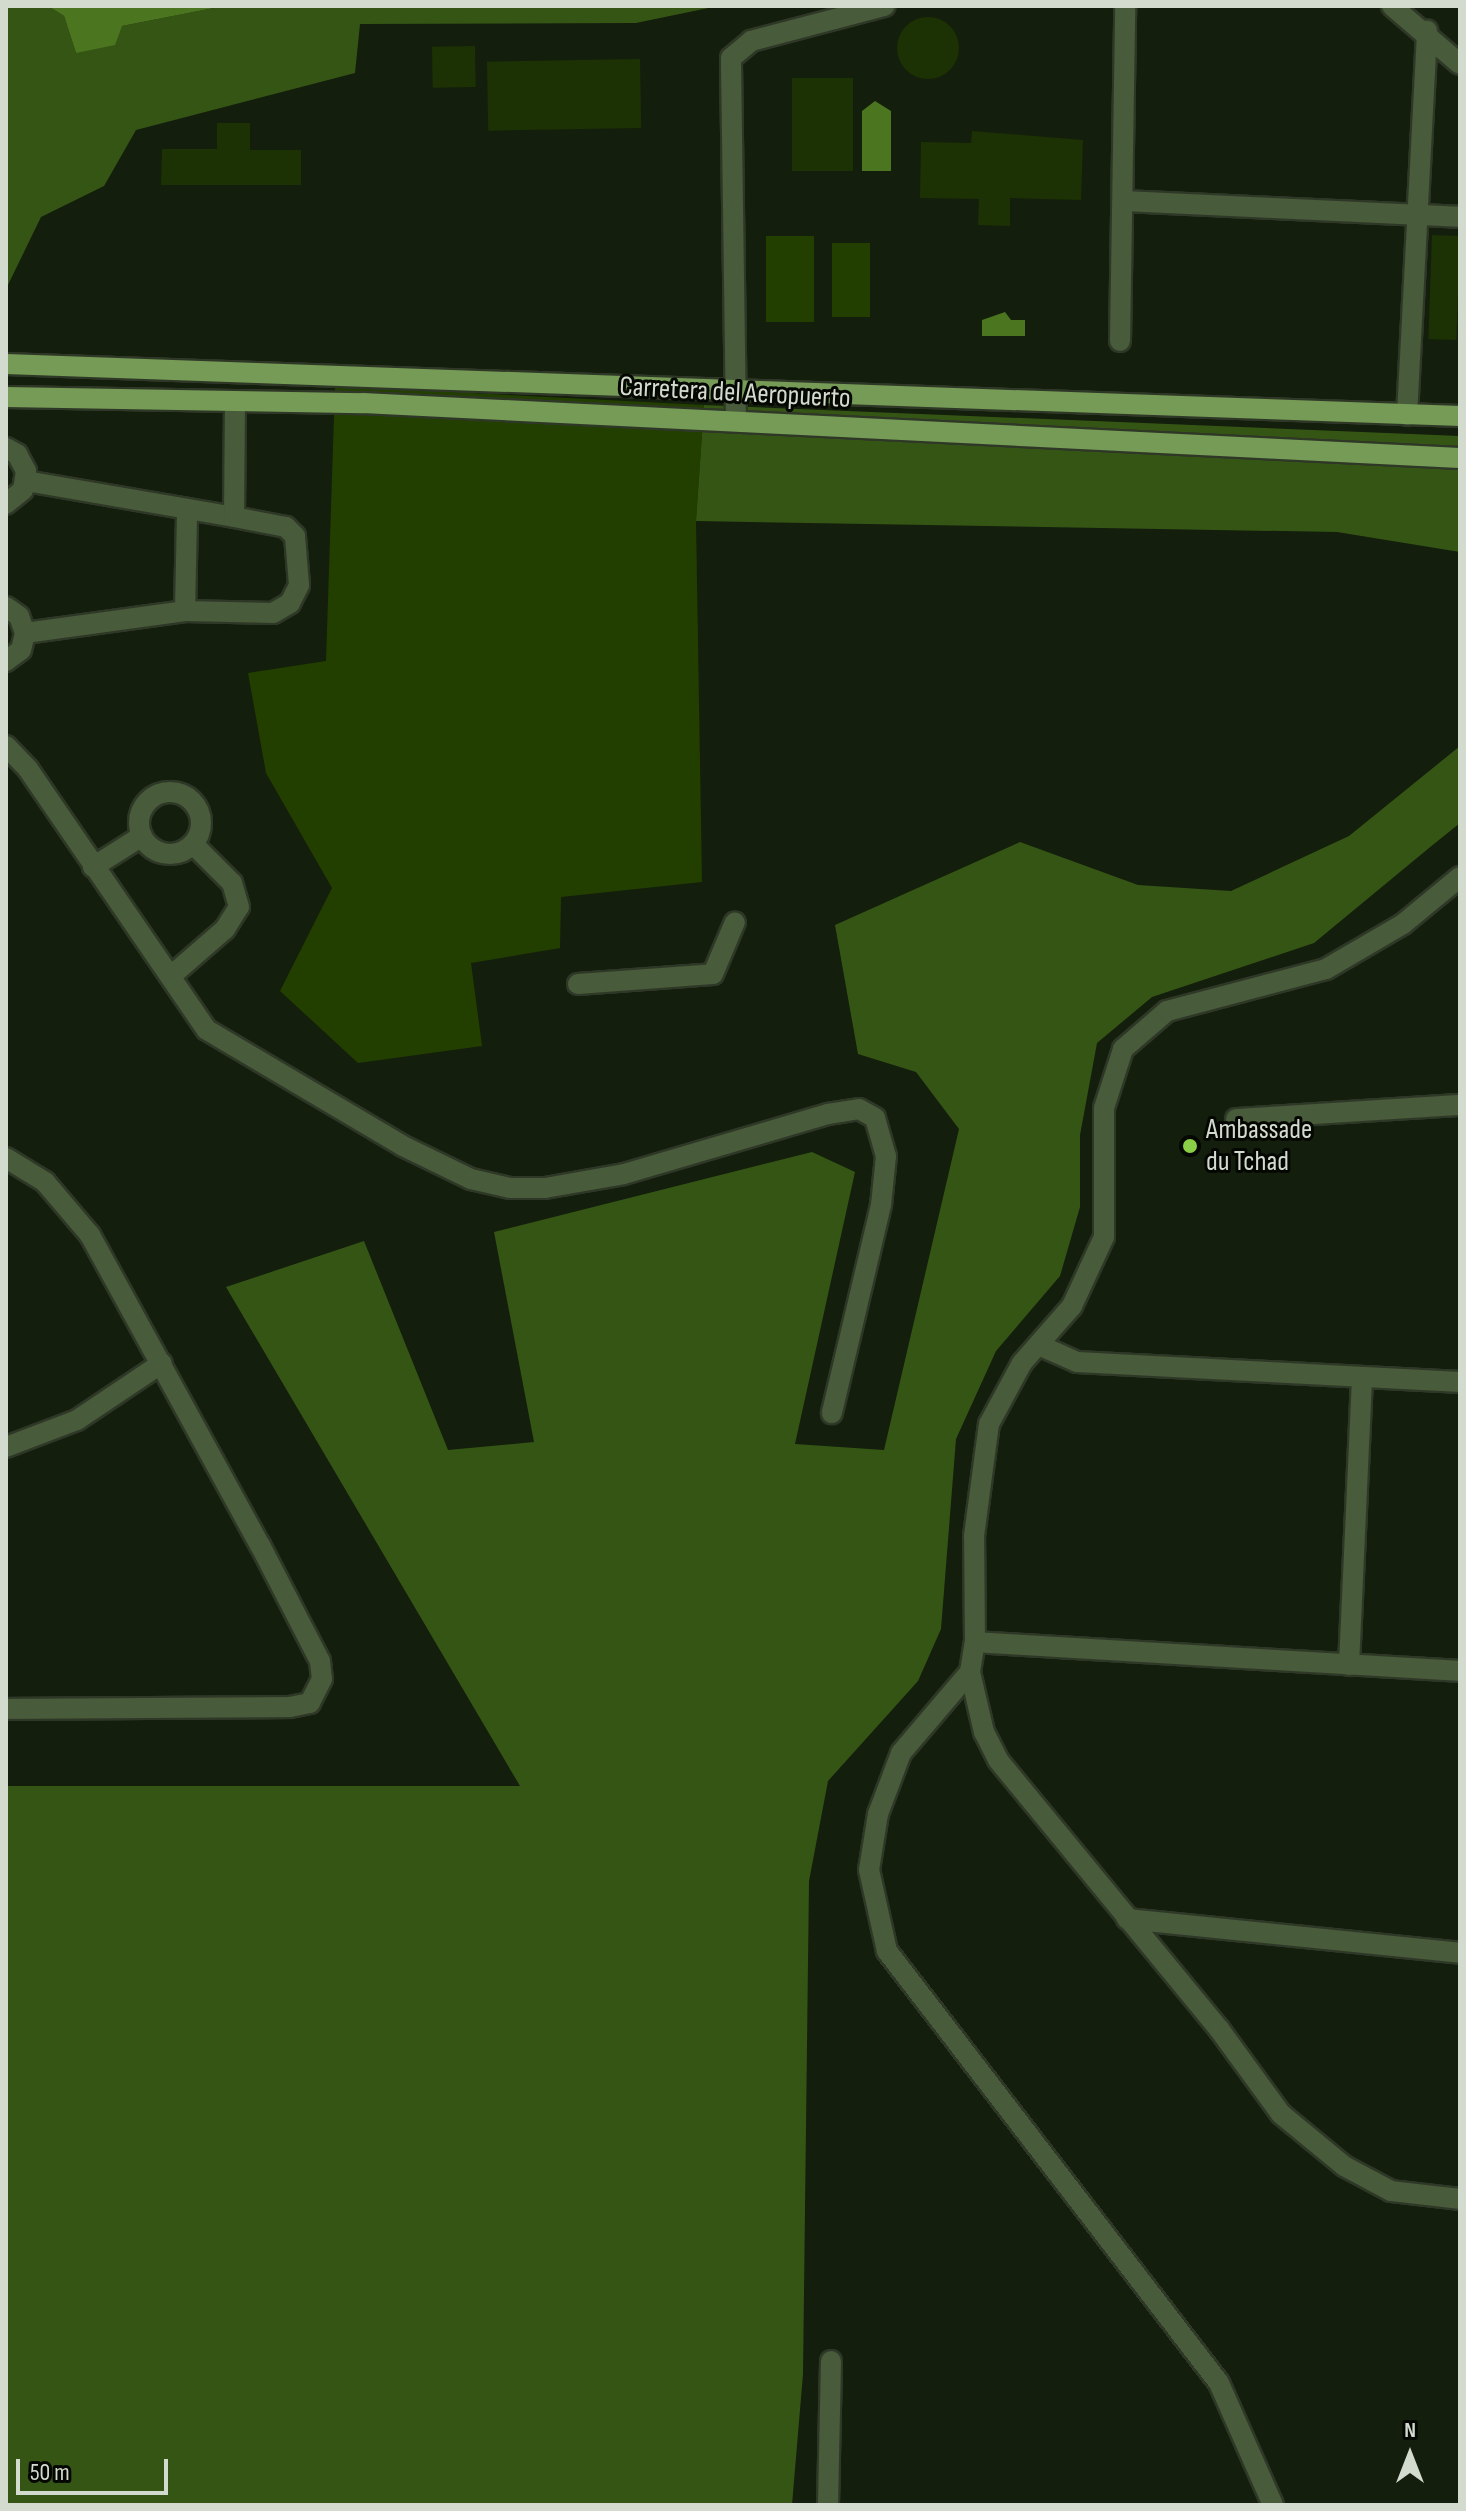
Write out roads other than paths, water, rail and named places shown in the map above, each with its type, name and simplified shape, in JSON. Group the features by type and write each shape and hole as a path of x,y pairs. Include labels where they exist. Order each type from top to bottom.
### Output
{"main road":[{"name":"Carretera del Aeropuerto","path":"6,364 736,386 1460,416"},
{"name":"Carretera del Aeropuerto","path":"6,397 235,401 736,421 1460,458"},
{"path":"1092,441 1094,403"}],"street":[{"path":"736,421 731,58 751,41 884,6"},
{"path":"1120,341 1125,6"},
{"path":"1392,6 1427,31 1460,64"},
{"path":"1407,415 1414,213 1427,31"},
{"path":"1123,201 1460,217"},
{"path":"234,517 235,401"},
{"path":"6,448 23,462 26,481 18,497 6,504"},
{"path":"25,633 185,611 273,613 290,603 299,585 295,536 286,527 234,517 187,513 26,481"},
{"path":"185,611 187,513"},
{"path":"6,607 19,616 25,633 21,650 6,661"},
{"path":"6,746 28,769 207,1030 227,1046 294,1077 416,1153 471,1179 510,1188 545,1188 624,1174 828,1114 859,1109 875,1118 886,1156 881,1205 832,1413"},
{"path":"170,793 196,806 201,826 193,844 165,854 142,836 144,807 170,793"},
{"path":"93,867 142,836"},
{"path":"171,976 225,929 239,907 232,883 193,844"},
{"path":"1460,877 1403,924 1326,969 1167,1011 1123,1049 1104,1108 1104,1237 1072,1306 1007,1384 989,1424 974,1536 975,1642 970,1672 984,1732 998,1760 1219,2029 1281,2114 1317,2147 1391,2191 1460,2199"},
{"path":"578,984 713,974 735,922"},
{"path":"1236,1119 1460,1105"},
{"path":"6,1158 45,1182 90,1235 162,1363 320,1661 317,1694 310,1703 290,1707 6,1709"},
{"path":"1041,1346 1077,1362 1460,1382"},
{"path":"6,1447 77,1420 162,1363"},
{"path":"1349,1665 1362,1377"},
{"path":"975,1642 1460,1671"},
{"path":"970,1672 889,1775 869,1870 887,1951 1219,2383 1273,2505"},
{"path":"1127,1919 1460,1953"},
{"path":"828,2505 831,2361"}],"place":[{"name":"Ambassade du Tchad","path":"1190,1146"}]}
